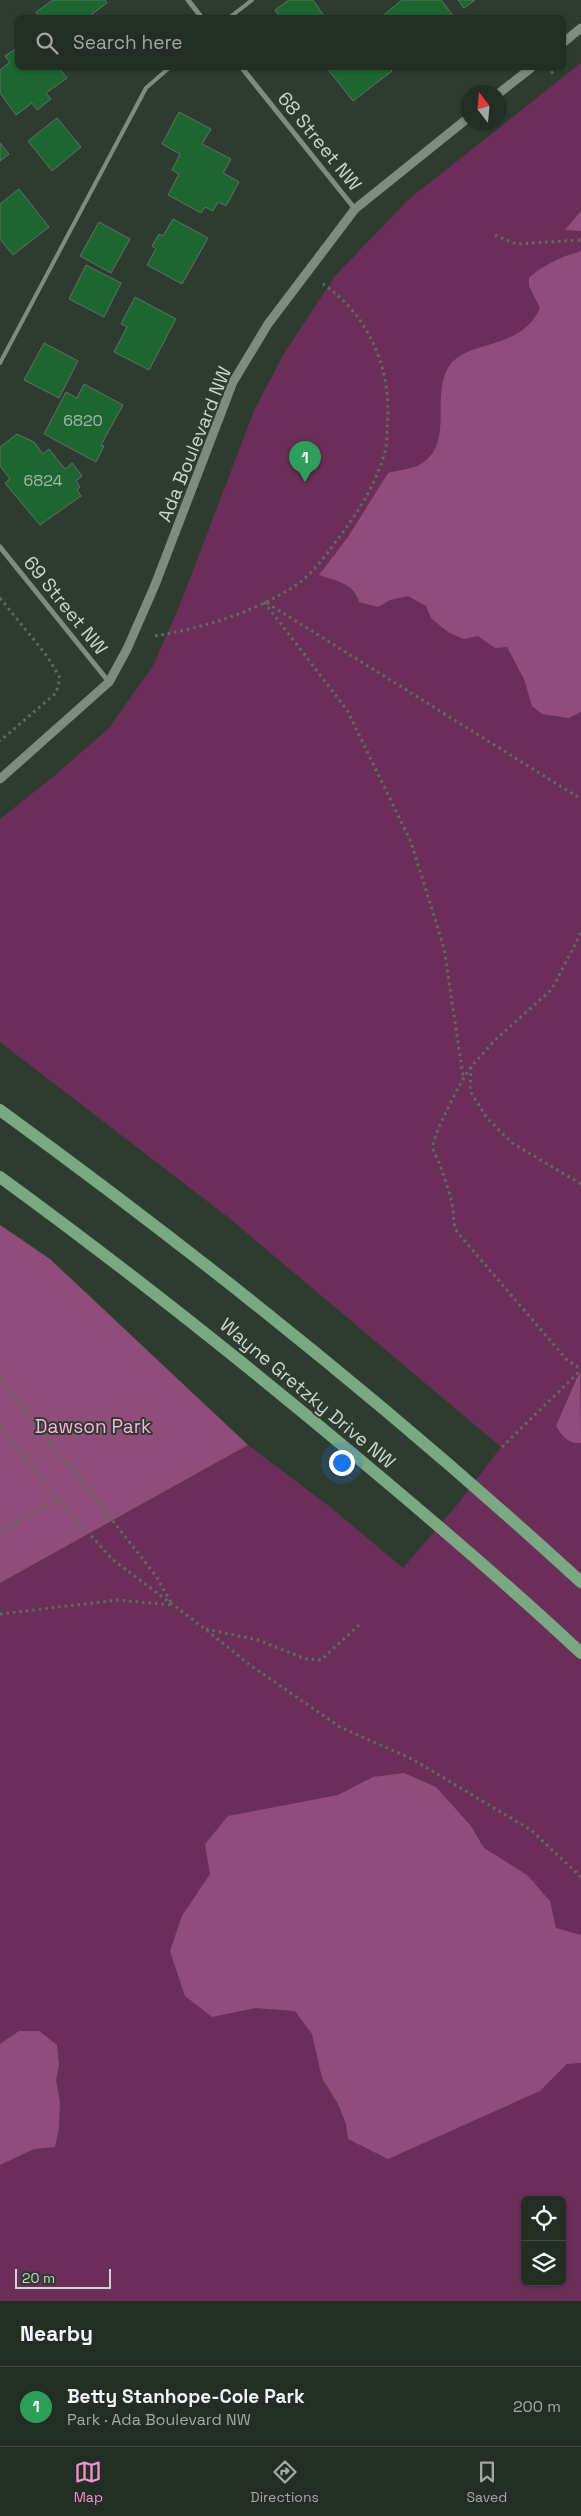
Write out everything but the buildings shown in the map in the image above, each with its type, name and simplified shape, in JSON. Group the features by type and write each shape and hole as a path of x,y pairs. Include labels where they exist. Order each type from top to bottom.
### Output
{"main road":[{"name":"Wayne Gretzky Drive NW","path":"0,1110 163,1231 364,1390 581,1582"},
{"name":"Wayne Gretzky Drive NW","path":"0,1176 158,1294 285,1396 504,1580 581,1653"}],"street":[{"path":"188,0 200,15"},
{"path":"566,40 581,28"},
{"name":"68 Street NW","path":"244,70 355,209"},
{"path":"506,88 528,70"},
{"name":"Ada Boulevard NW","path":"0,779 109,682 127,649 155,585 233,382 268,324 355,209 461,124"},
{"name":"69 Street NW","path":"0,547 109,682"}],"lane":[{"path":"233,15 252,0"},
{"path":"0,363 146,88 167,70"}],"path":[{"path":"494,235 516,244 581,240"},
{"path":"316,291 328,276"},
{"path":"156,627 152,636 196,629 264,602 291,589 317,566 370,491 385,453 389,410 384,372 371,337 353,310 337,294 322,284"},
{"path":"0,598 47,656 60,678 56,693 0,742"},
{"path":"264,602 581,799"},
{"path":"264,602 347,710 411,842 444,948 463,1076"},
{"path":"502,1447 581,1369 567,1360 457,1232 452,1223 454,1212 447,1186 433,1146 439,1125 458,1092 463,1076 494,1041 552,989 581,932"},
{"path":"471,1067 470,1091 487,1118 512,1143 581,1184"},
{"path":"0,1378 147,1564 173,1605"},
{"path":"0,1426 58,1499 112,1559 206,1628 250,1665 340,1727 412,1759 531,1830 581,1877"},
{"path":"0,1532 58,1499"},
{"path":"0,1614 118,1600 173,1605"},
{"path":"206,1628 258,1640 306,1659 321,1660 360,1625"}],"shaded area":[{"path":"581,63 581,2301 0,2301 0,1583 248,1445 334,1510 403,1568 457,1505 501,1447 229,1218 0,1042 0,819 53,777 109,728 153,666 181,602 254,411 283,355 335,276 409,199 496,130 506,130 506,122"}],"green space":[{"path":"581,211 581,231 565,230"},
{"path":"581,251 581,712 569,718 542,714 532,706 524,679 507,647 495,648 478,636 464,639 449,633 431,618 426,606 408,596 390,600 378,607 359,602 357,596 349,587 319,575 348,537 388,473 418,466 431,455 437,444 440,431 442,389 444,376 450,365 469,351 508,338 521,331 531,322 540,308 529,286 529,278 553,261"},
{"name":"Dawson Park","path":"0,1225 50,1259 248,1445 0,1583"},
{"path":"580,1371 581,1443 576,1443 566,1439 556,1426"},
{"path":"404,1773 436,1787 471,1826 484,1848 527,1875 550,1901 556,1928 581,1935 581,2063 567,2064 540,2091 388,2159 348,2139 346,2124 338,2104 322,2078 312,2034 295,2011 255,2008 212,2017 185,1996 170,1951 182,1916 210,1874 205,1844 228,1816 338,1795 373,1777"},
{"path":"19,2031 39,2031 57,2045 59,2065 56,2080 60,2102 59,2128 55,2147 34,2149 0,2165 0,2044"}],"place":[{"name":"Betty Stanhope-Cole Park","path":"305,482"}]}
